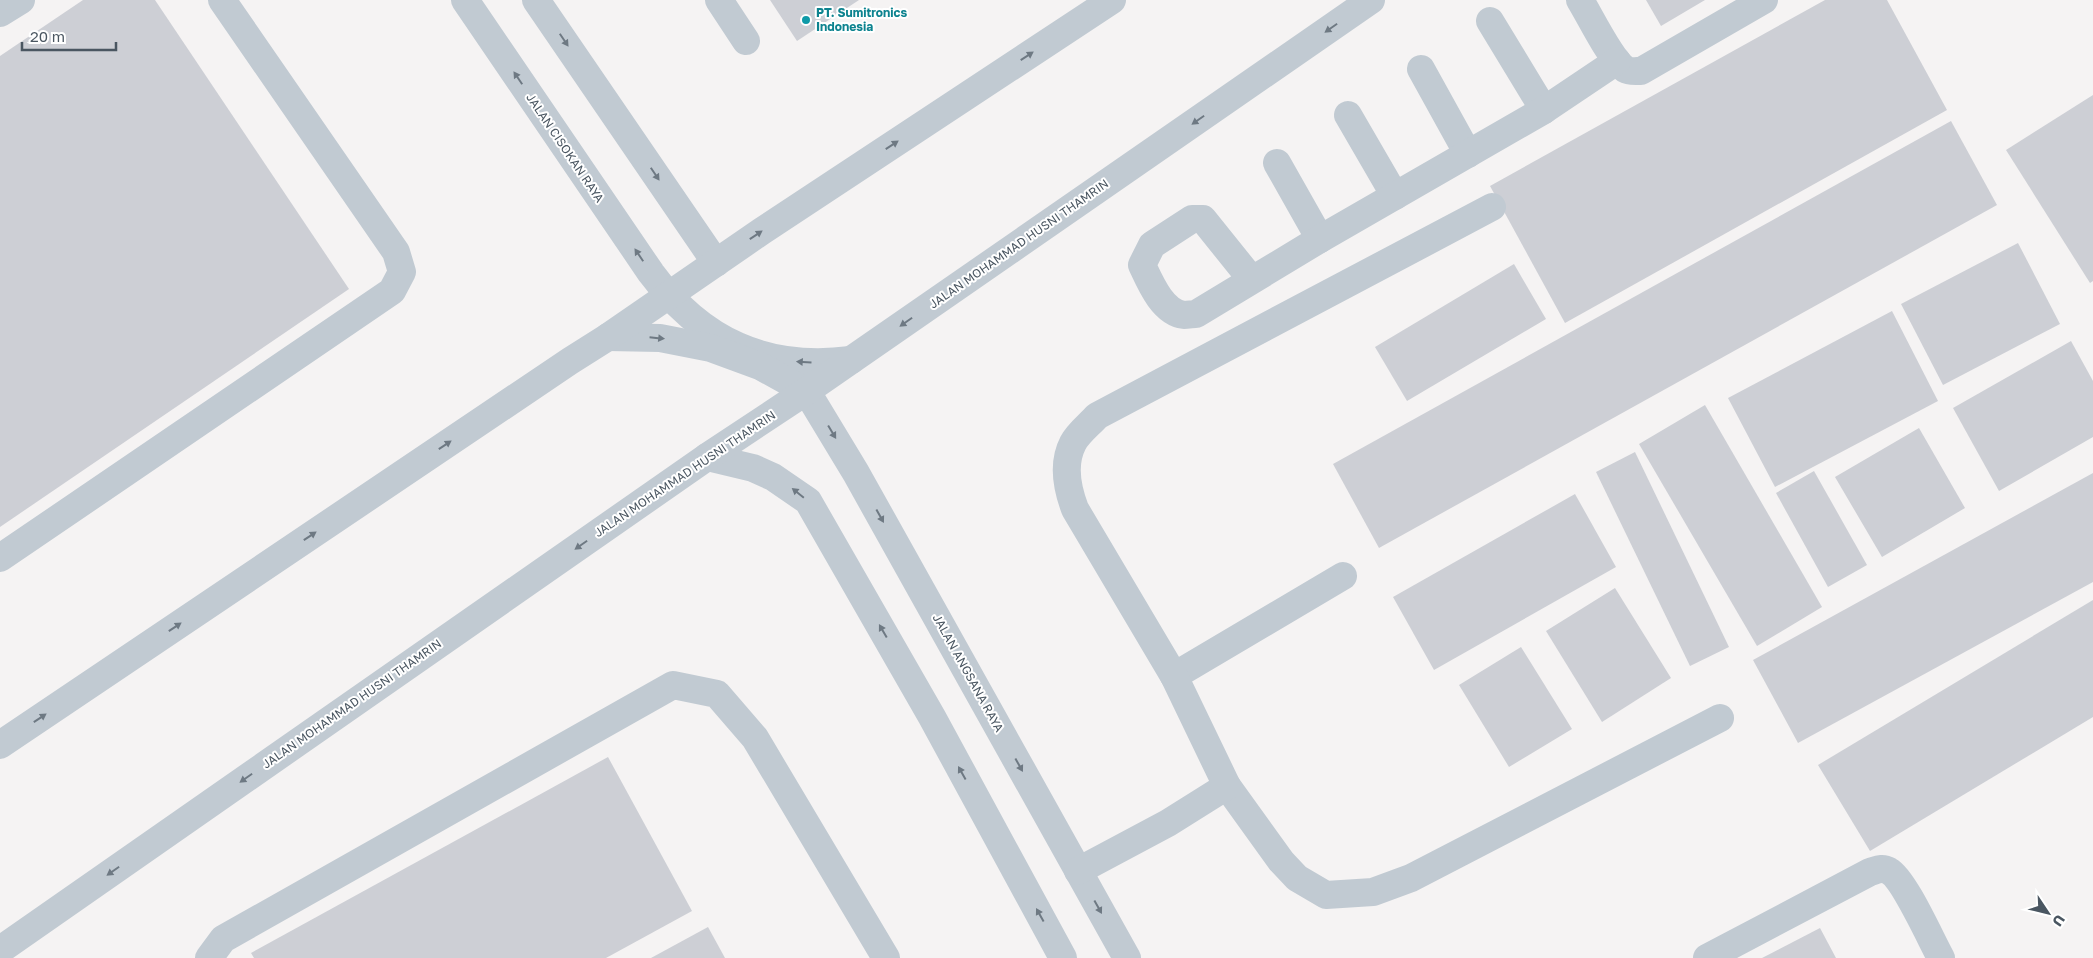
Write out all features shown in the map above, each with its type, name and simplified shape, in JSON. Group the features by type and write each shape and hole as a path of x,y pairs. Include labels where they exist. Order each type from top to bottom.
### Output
{"street":[{"path":"0,13 21,0"},
{"path":"0,558 392,291 402,272 396,252 222,0"},
{"name":"JALAN CISOKAN RAYA","path":"465,0 667,295 697,323 714,334 752,351 771,357 812,362 852,359"},
{"path":"536,0 716,262"},
{"path":"719,0 746,41"},
{"path":"0,745 562,366 608,337 716,262 1112,0"},
{"name":"JALAN MOHAMMAD HUSNI THAMRIN","path":"0,950 707,457 805,392 1372,0"},
{"path":"1580,0 1617,61 1628,70 1641,70 1764,0"},
{"path":"1490,21 1544,110"},
{"path":"1252,280 1544,110 1617,61"},
{"path":"1421,69 1468,154"},
{"path":"1348,115 1395,196"},
{"path":"1277,163 1320,239"},
{"path":"1492,207 1098,416 1074,442 1067,460 1068,490 1075,509 1174,676 1227,786 1281,861 1297,878 1326,895 1374,892 1411,878 1720,718"},
{"path":"608,337 660,338 711,348 760,366 805,392"},
{"name":"JALAN ANGSANA RAYA","path":"805,392 808,392 856,473 1127,958"},
{"path":"707,457 753,468 774,477 808,502 932,717 1063,958"},
{"path":"1174,676 1344,576"},
{"path":"209,958 223,939 672,685 717,694 755,738 886,958"},
{"path":"1078,871 1168,823 1227,786"},
{"path":"1707,958 1870,872 1880,869 1887,870 1899,880 1941,958"}],"building":[{"path":"83,0 155,0 349,289 0,527 0,56"},
{"name":"PT. Sumitronics Indonesia","path":"770,0 859,0 797,41"},
{"path":"1646,0 1705,0 1661,26"},
{"path":"1825,0 1887,0 1947,110 1565,323 1490,186"},
{"path":"2093,95 2093,281 2090,283 2006,150"},
{"path":"1951,121 1997,205 1379,548 1333,464"},
{"path":"2018,243 2060,324 1943,385 1901,304"},
{"path":"1514,264 1546,319 1407,401 1375,347"},
{"path":"1892,311 1938,401 1775,487 1728,398"},
{"path":"2071,341 2093,381 2093,437 1999,491 1953,408"},
{"path":"1705,405 1822,607 1757,646 1639,444"},
{"path":"1919,428 1965,508 1882,557 1835,477"},
{"path":"1635,452 1729,647 1690,666 1596,472"},
{"path":"1814,471 1867,565 1828,587 1776,493"},
{"path":"2093,473 2093,582 1798,743 1753,660"},
{"path":"1575,494 1616,567 1434,670 1393,597"},
{"path":"1615,588 1671,678 1602,722 1546,631"},
{"path":"2093,600 2093,717 1870,851 1818,765"},
{"path":"1521,647 1572,729 1509,767 1459,685"},
{"path":"608,757 692,911 606,958 254,958 251,953"},
{"path":"708,927 725,958 651,958"},
{"path":"1820,928 1836,958 1762,958"}],"place":[{"name":"PT. Sumitronics Indonesia","path":"806,20"}]}
